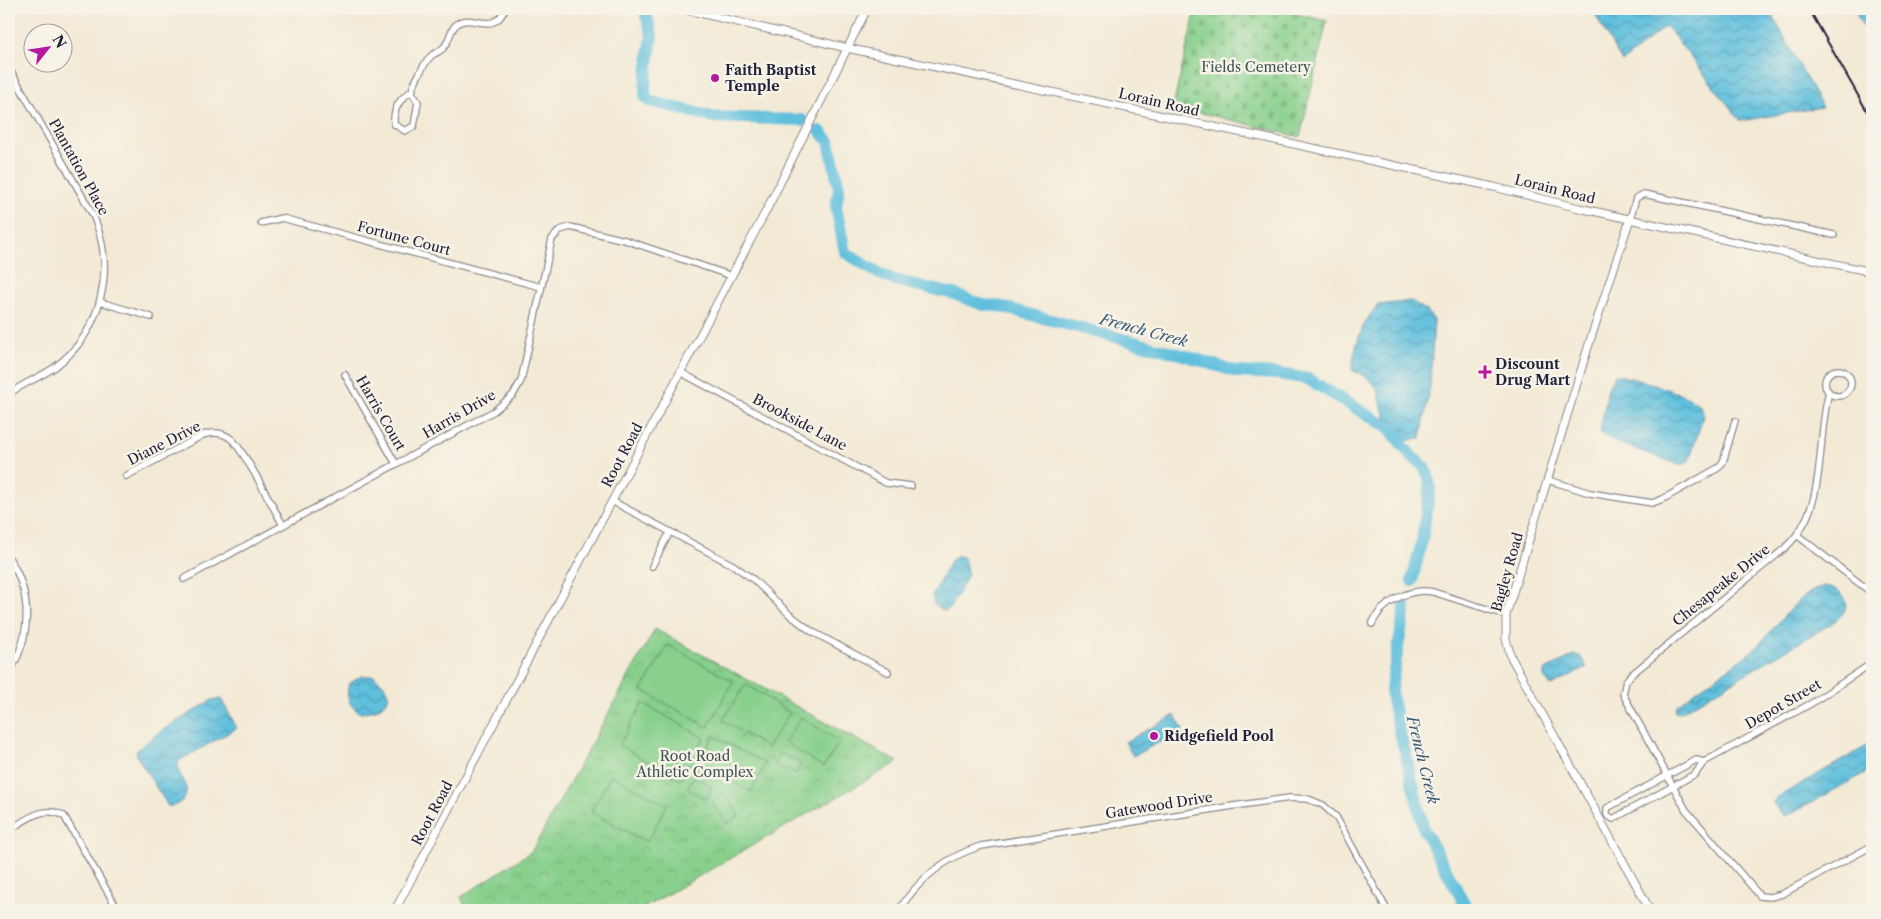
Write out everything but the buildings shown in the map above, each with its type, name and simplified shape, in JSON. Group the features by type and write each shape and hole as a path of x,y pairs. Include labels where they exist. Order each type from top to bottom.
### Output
{"street":[{"path":"412,91 418,102 414,126 404,132 394,124 394,117 401,97 412,91 418,75 431,56 445,47 450,32 462,21 489,23 501,16 505,9"},
{"name":"Lorain Road","path":"683,9 847,48 1494,186 1630,220 1872,272"},
{"name":"Root Road","path":"394,910 732,276 867,9"},
{"name":"Plantation Place","path":"9,68 96,222 105,262 104,283 100,302 91,325 72,351 48,372 9,394"},
{"path":"1630,220 1635,200 1639,195 1644,194 1834,235"},
{"name":"Fortune Court","path":"261,223 282,218 542,287"},
{"name":"Bagley Road","path":"1630,220 1506,615 1506,639 1511,657 1604,817 1650,910"},
{"name":"Harris Drive","path":"184,579 494,410 512,395 522,377 552,239 558,231 567,228 620,238 732,276"},
{"path":"100,302 152,317"},
{"name":"Chesapeake Drive","path":"1829,392 1841,396 1848,392 1851,380 1847,373 1839,370 1830,372 1826,384 1829,392 1814,500 1807,519 1797,535 1785,548 1626,681 1624,691 1625,700 1690,815 1760,896 1770,898 1782,894 1872,846"},
{"name":"Brookside Lane","path":"680,372 886,483 911,486"},
{"name":"Harris Court","path":"345,375 396,464"},
{"path":"1548,480 1597,495 1656,502 1718,468 1723,462 1735,421"},
{"name":"Diane Drive","path":"126,476 207,434 224,434 237,445 283,525"},
{"path":"612,500 740,569 761,586 790,615 811,631 888,672"},
{"path":"652,566 670,532"},
{"path":"1797,535 1872,593"},
{"path":"9,558 22,584 27,612 24,638 13,666"},
{"path":"1372,624 1381,608 1407,594 1420,591 1433,592 1506,615"},
{"name":"Depot Street","path":"1704,762 1691,761 1607,808 1604,817 1613,819 1673,787 1697,773 1704,762 1812,703 1872,663"},
{"name":"Gatewood Drive","path":"899,910 916,886 932,871 955,856 981,846 1234,806 1299,798 1315,800 1336,817 1387,910"},
{"path":"9,830 37,814 53,811 67,821 118,910"}],"green space":[{"name":"Fields Cemetery","path":"1196,9 1276,9 1327,21 1300,137 1173,106"},
{"name":"Root Road Athletic Complex","path":"655,629 898,762 640,910 467,910 461,897 532,851"},
{"path":"668,645 733,681 708,727 642,690"},
{"path":"746,684 790,713 767,748 723,720"},
{"path":"643,703 704,738 680,780 619,745"},
{"path":"801,717 840,742 823,767 785,742"},
{"path":"713,736 766,764 751,792 699,765"},
{"path":"780,753 801,764 796,775 774,764"},
{"path":"611,775 667,805 647,842 591,812"},
{"path":"694,777 712,787 706,799 687,789"},
{"path":"725,793 739,816 727,824 712,802"}],"water":[{"path":"1592,9 1769,9 1822,107 1741,121 1666,26 1622,62"},
{"path":"1854,9 1872,9 1872,45"},
{"path":"1411,301 1427,311 1434,320 1430,387 1421,438 1404,441 1388,422 1375,386 1363,375 1352,370 1360,335 1372,312 1378,305"},
{"path":"1615,375 1673,391 1700,406 1703,417 1689,461 1685,464 1677,464 1616,442 1600,433 1608,388"},
{"path":"957,555 964,558 968,575 950,608 944,611 934,604 932,596 950,562"},
{"path":"1824,586 1838,591 1845,598 1846,608 1836,620 1679,713 1675,712 1676,706 1754,649 1794,605 1813,591"},
{"path":"1574,655 1580,656 1587,667 1551,686 1544,677 1544,671"},
{"path":"361,676 374,676 384,685 389,697 382,706 375,710 360,713 351,704 347,693 349,684"},
{"path":"221,699 237,728 179,761 179,771 186,787 186,793 179,803 168,806 136,753 138,749 163,730 212,700"},
{"name":"Ridgefield Pool","path":"1175,715 1183,730 1133,756 1125,742"},
{"path":"1872,743 1872,769 1793,813 1784,816 1773,803 1776,798"}],"waterway":[{"name":"French Creek","path":"645,11 652,35 645,88 645,96 649,101 713,117 802,120"},
{"name":"French Creek","path":"820,131 829,141 839,188 836,207 845,252 878,273 894,280 954,294 983,305 998,306 1183,355 1237,372 1279,374 1308,379 1389,428 1412,457 1425,467 1429,478 1430,489 1422,540 1412,581"},
{"name":"French Creek","path":"1405,607 1391,689 1392,700 1424,830 1468,910"}],"railway":[{"path":"1809,9 1872,120"}],"place":[{"name":"Faith Baptist Temple","path":"715,78"},
{"name":"Discount Drug Mart","path":"1485,372"},
{"name":"Ridgefield Pool","path":"1154,736"}]}
